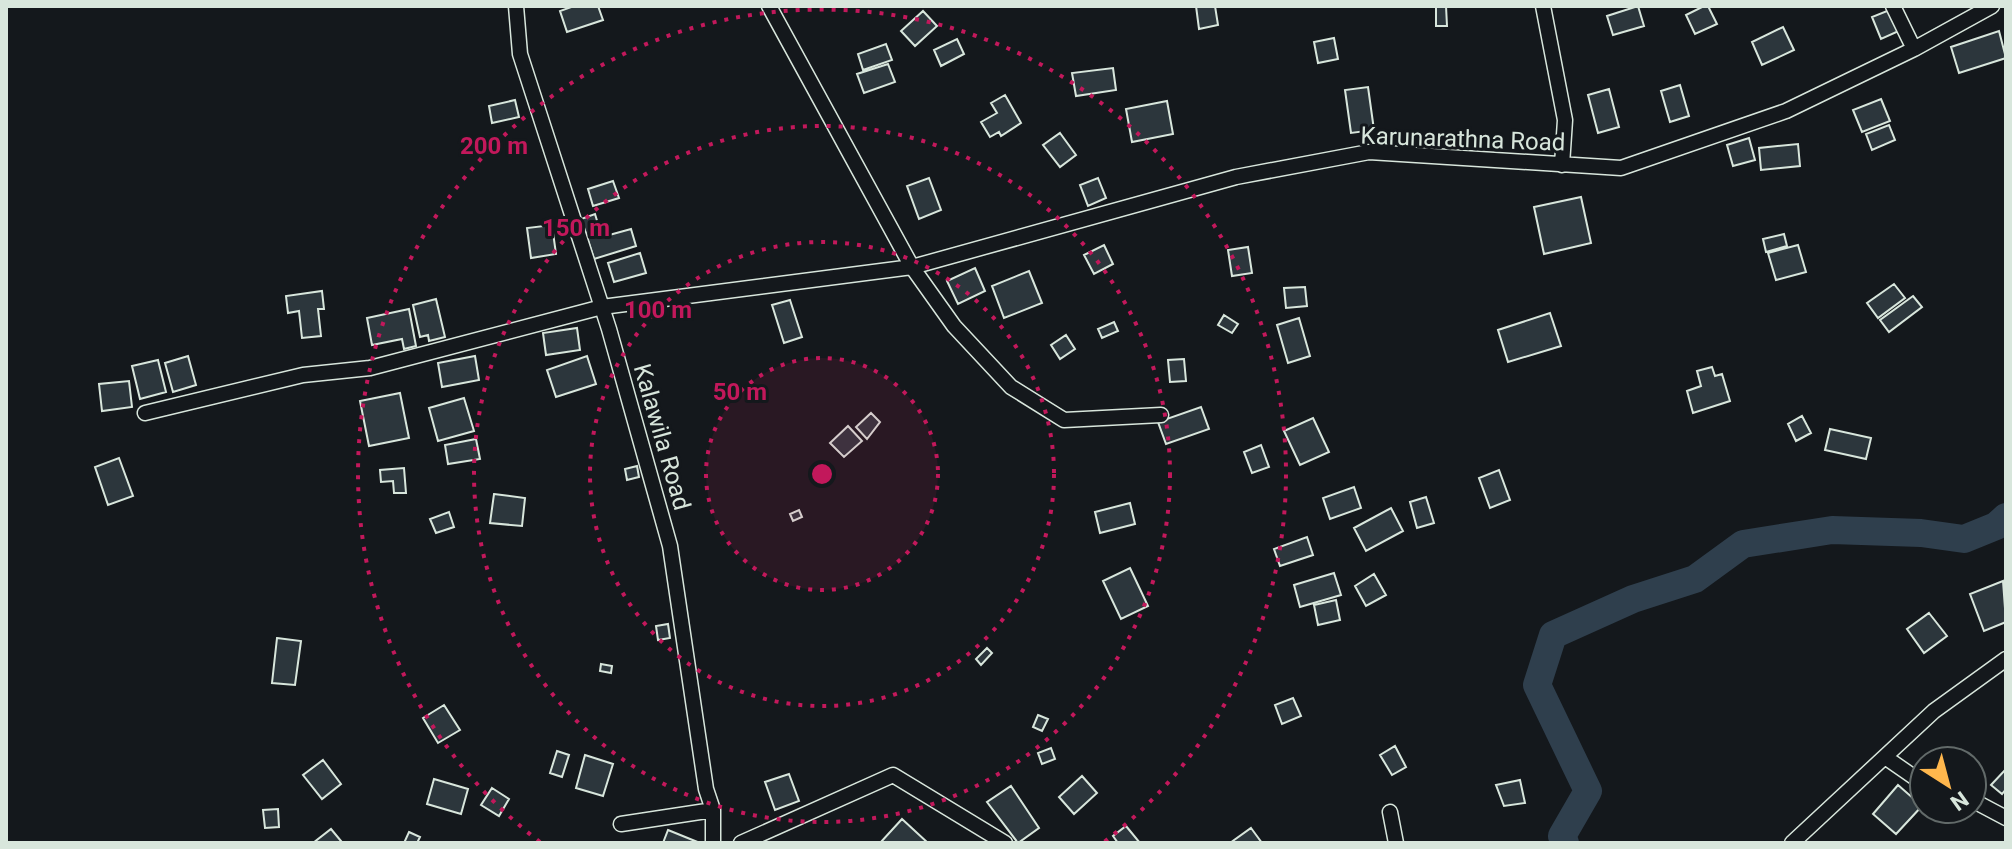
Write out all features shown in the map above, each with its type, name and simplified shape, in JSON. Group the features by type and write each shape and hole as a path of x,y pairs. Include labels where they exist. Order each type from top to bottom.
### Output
{"street":[{"name":"Kalawila Road","path":"516,6 520,54 602,307 670,546 706,789 713,810 713,843"},
{"path":"769,6 912,267 954,326 1011,387 1064,420 1161,415"},
{"path":"1543,6 1565,120 1562,165"},
{"path":"1893,6 1914,49"},
{"name":"Karunarathna Road","path":"145,413 303,375 370,368 602,307 912,267 1236,177 1369,152 1621,168 1786,111 1914,49 1992,6"},
{"path":"1792,843 1934,711 2006,659"},
{"path":"1885,757 1908,773"},
{"path":"745,842 893,775 1005,843"},
{"path":"1988,808 2006,818"},
{"path":"621,824 713,810"},
{"path":"1390,812 1396,843"}],"building":[{"path":"574,6 598,6 603,20 567,32 560,11"},
{"path":"1196,6 1215,6 1218,25 1199,29"},
{"path":"1436,6 1446,6 1447,26 1436,26"},
{"path":"1638,6 1644,26 1613,35 1607,16"},
{"path":"1708,6 1717,24 1695,34 1686,15"},
{"path":"1892,9 1901,30 1881,39 1872,17"},
{"path":"923,11 937,26 915,46 901,31"},
{"path":"1783,27 1794,50 1762,65 1752,42"},
{"path":"1999,31 2006,58 1959,73 1951,47"},
{"path":"1334,38 1338,59 1318,63 1314,42"},
{"path":"957,39 964,54 941,66 934,50"},
{"path":"886,44 892,60 863,70 858,54"},
{"path":"888,64 895,82 864,93 857,74"},
{"path":"1113,68 1116,90 1076,96 1072,73"},
{"path":"1680,85 1689,116 1670,122 1661,91"},
{"path":"1368,87 1374,130 1351,133 1345,90"},
{"path":"1609,89 1619,127 1598,133 1588,95"},
{"path":"1005,95 1021,123 1001,136 999,132 990,137 981,122 997,113 991,103"},
{"path":"1881,99 1890,121 1862,132 1853,110"},
{"path":"515,100 519,117 492,123 489,106"},
{"path":"1167,101 1173,134 1132,142 1126,109"},
{"path":"1889,125 1895,140 1872,150 1866,134"},
{"path":"1060,133 1076,155 1060,167 1043,145"},
{"path":"1749,138 1755,160 1733,166 1727,145"},
{"path":"1798,144 1800,166 1761,170 1759,148"},
{"path":"929,178 941,210 919,219 907,186"},
{"path":"1098,178 1106,198 1088,206 1080,185"},
{"path":"613,181 619,198 593,206 588,189"},
{"path":"1581,197 1591,243 1544,254 1534,207"},
{"path":"595,214 602,237 631,229 636,246 594,259 581,219"},
{"path":"552,225 556,254 531,258 527,228"},
{"path":"1784,234 1787,246 1766,252 1763,239"},
{"path":"1104,245 1113,264 1094,274 1084,255"},
{"path":"1798,245 1806,272 1776,280 1768,253"},
{"path":"1248,247 1252,273 1232,276 1228,250"},
{"path":"640,253 646,273 614,282 608,263"},
{"path":"975,268 985,291 958,304 947,281"},
{"path":"1029,271 1042,303 1004,318 992,286"},
{"path":"1894,284 1905,298 1878,318 1867,303"},
{"path":"1305,287 1307,306 1286,308 1284,288"},
{"path":"322,291 324,309 318,309 321,336 302,338 299,311 288,313 286,296"},
{"path":"1913,296 1922,307 1889,332 1880,320"},
{"path":"436,299 445,337 429,341 428,335 420,337 413,305"},
{"path":"790,300 802,337 784,343 772,305"},
{"path":"409,309 416,346 404,349 402,339 372,345 367,318"},
{"path":"1550,313 1561,346 1508,362 1498,330"},
{"path":"1224,315 1238,324 1232,333 1218,325"},
{"path":"1299,318 1310,356 1288,363 1277,325"},
{"path":"1114,322 1118,331 1102,338 1098,329"},
{"path":"577,328 580,350 546,355 543,333"},
{"path":"1066,335 1075,349 1060,359 1051,345"},
{"path":"188,356 196,385 173,392 165,363"},
{"path":"475,356 479,380 442,387 438,363"},
{"path":"587,356 596,384 556,397 547,370"},
{"path":"1184,359 1186,381 1170,382 1168,360"},
{"path":"158,360 166,392 140,399 132,366"},
{"path":"1712,367 1715,376 1722,374 1730,401 1693,413 1687,391 1701,386 1697,371"},
{"path":"129,381 132,407 102,411 99,384"},
{"path":"400,393 409,438 369,446 360,401"},
{"path":"464,398 474,431 438,441 429,408"},
{"path":"1201,407 1209,429 1166,444 1158,422"},
{"path":"871,413 880,422 867,439 856,427"},
{"path":"1802,416 1811,433 1796,441 1788,424"},
{"path":"1313,418 1329,452 1300,465 1284,431"},
{"path":"848,426 862,441 844,457 830,443"},
{"path":"1830,429 1871,438 1866,459 1825,450"},
{"path":"476,439 480,459 448,464 445,445"},
{"path":"1261,445 1269,467 1252,473 1244,452"},
{"path":"119,458 133,496 108,505 95,467"},
{"path":"637,466 639,477 627,480 625,469"},
{"path":"404,468 406,493 394,493 393,481 381,482 380,470"},
{"path":"1499,470 1510,500 1490,508 1479,478"},
{"path":"1354,487 1361,508 1330,519 1323,498"},
{"path":"494,494 525,498 522,526 490,523"},
{"path":"1426,497 1434,523 1417,528 1410,502"},
{"path":"1130,503 1135,524 1100,533 1095,512"},
{"path":"1391,508 1403,531 1366,551 1354,528"},
{"path":"799,510 802,517 793,521 790,514"},
{"path":"449,512 454,527 436,533 430,519"},
{"path":"1307,537 1313,555 1280,566 1274,549"},
{"path":"1130,568 1148,606 1121,619 1103,581"},
{"path":"1334,573 1341,595 1300,607 1294,585"},
{"path":"1374,574 1386,595 1366,606 1355,586"},
{"path":"2003,581 2006,622 1984,631 1970,594"},
{"path":"1336,600 1340,620 1318,625 1314,605"},
{"path":"1929,613 1947,636 1924,653 1907,629"},
{"path":"668,624 670,638 658,640 656,626"},
{"path":"277,638 301,641 295,685 272,683"},
{"path":"987,648 992,653 981,665 976,659"},
{"path":"601,664 612,666 611,673 600,671"},
{"path":"1293,698 1301,716 1282,724 1275,705"},
{"path":"444,705 460,730 438,743 423,718"},
{"path":"1038,715 1048,719 1042,731 1033,727"},
{"path":"1395,746 1406,767 1392,775 1380,755"},
{"path":"1051,748 1055,759 1042,764 1038,753"},
{"path":"557,751 569,755 562,777 550,773"},
{"path":"585,755 613,764 603,796 576,788"},
{"path":"323,760 341,784 322,799 303,775"},
{"path":"2006,769 2006,789 2002,794 1991,785"},
{"path":"789,774 799,801 775,810 765,782"},
{"path":"1082,776 1097,793 1074,814 1059,797"},
{"path":"434,779 468,789 461,814 427,804"},
{"path":"1520,780 1525,803 1504,806 1496,785"},
{"path":"1898,785 1908,794 1908,821 1896,834 1873,814"},
{"path":"1011,786 1039,828 1018,843 987,802"},
{"path":"492,788 509,799 499,816 481,805"},
{"path":"278,809 279,827 265,828 263,810"},
{"path":"902,819 928,843 880,843"},
{"path":"1126,826 1140,843 1118,843 1113,836"},
{"path":"1251,828 1262,843 1230,843"},
{"path":"331,829 341,841 339,843 313,843"},
{"path":"668,830 700,843 663,843"},
{"path":"409,832 420,837 417,843 404,843"}],"waterway":[{"path":"1565,843 1562,836 1588,791 1537,685 1553,635 1633,599 1695,579 1743,544 1832,530 1921,533 1964,539 1996,526 2006,517"}]}
